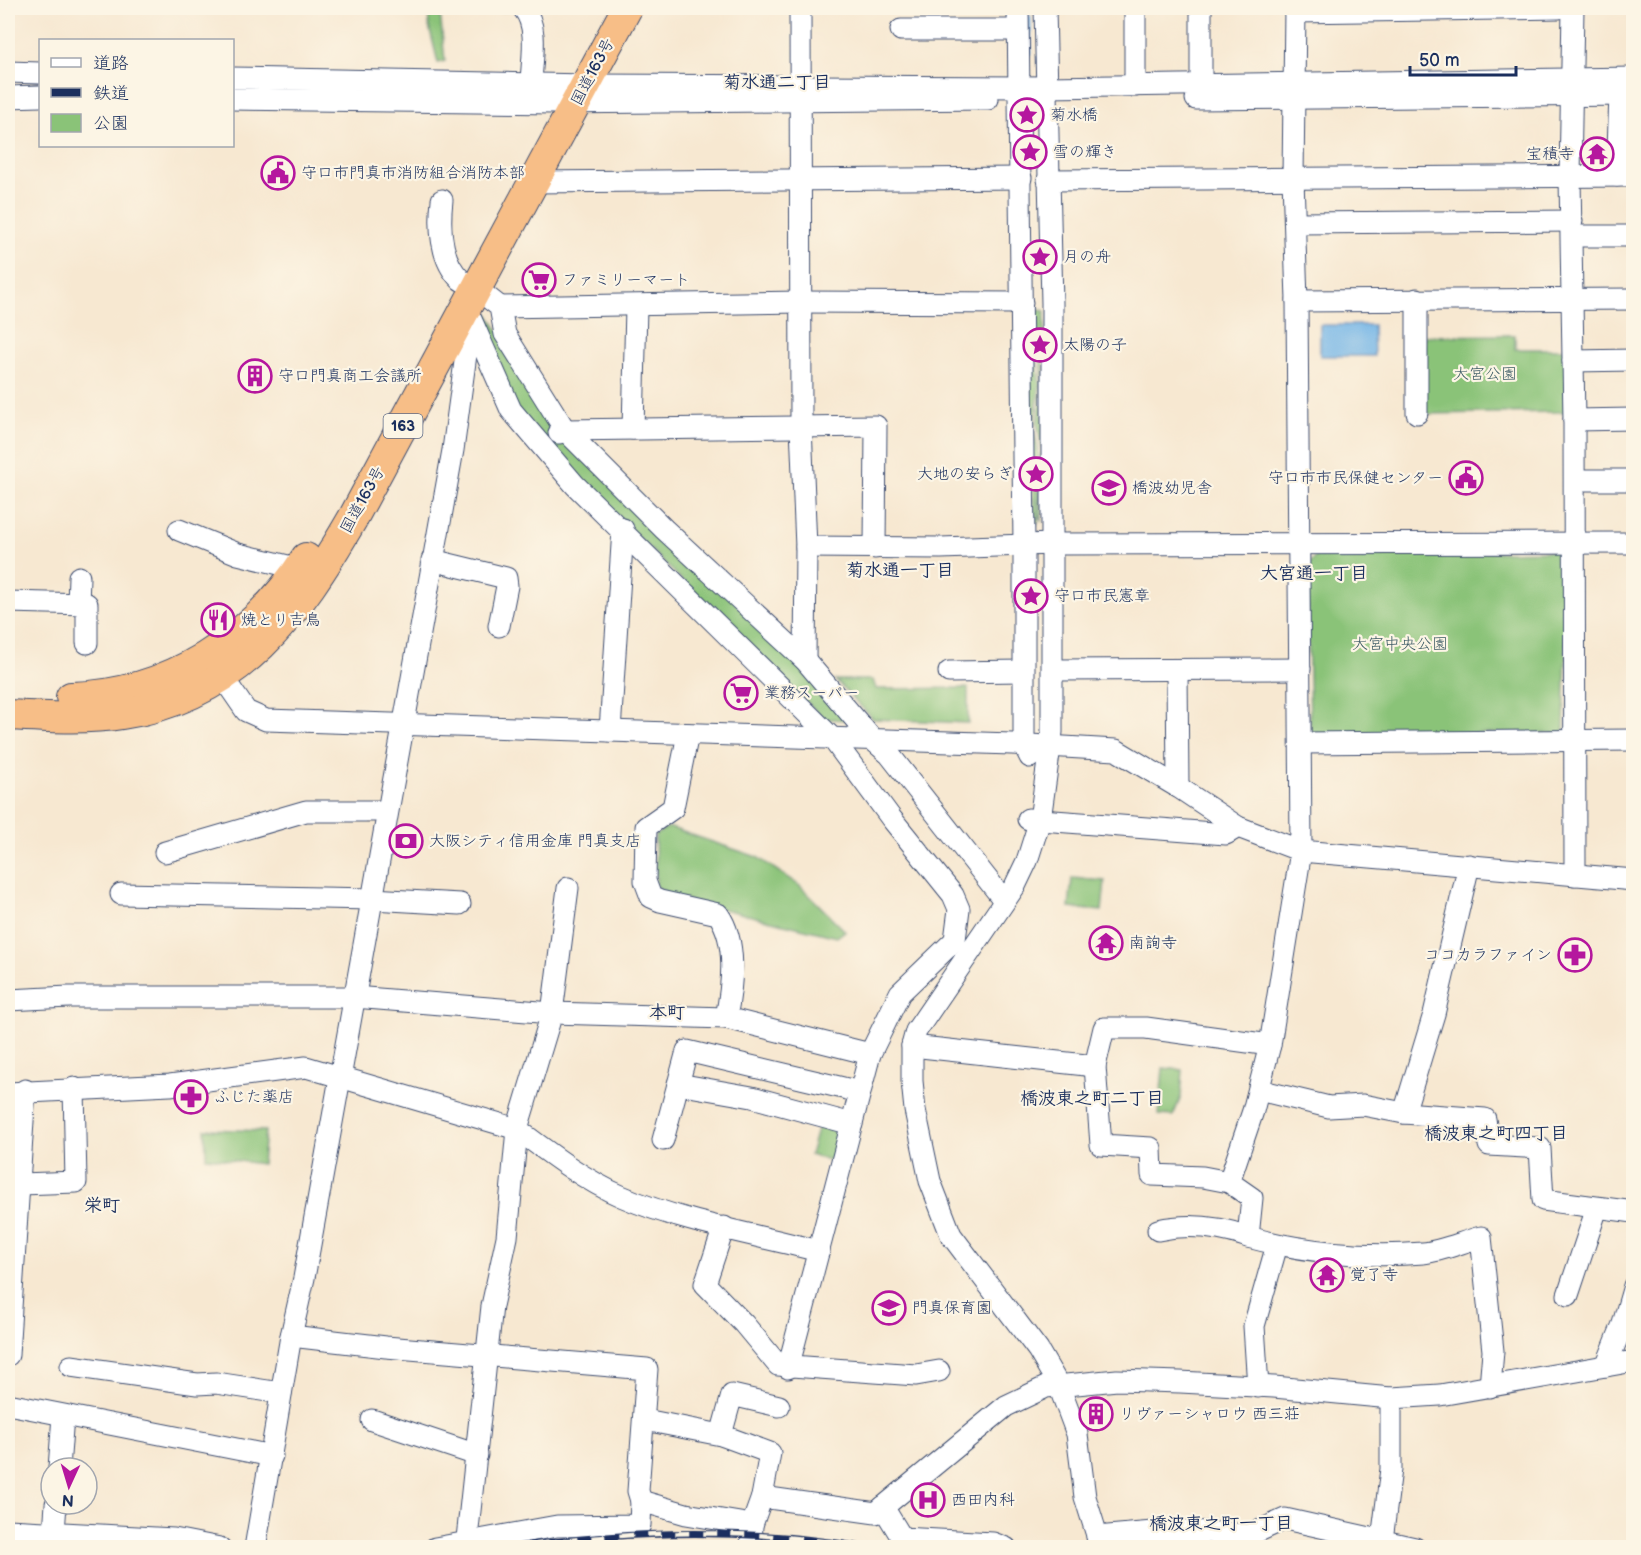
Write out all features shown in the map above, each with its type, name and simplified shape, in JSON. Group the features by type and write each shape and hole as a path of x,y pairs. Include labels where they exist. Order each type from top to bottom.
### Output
{"highway":[{"name":"国道163号","path":"8,715 69,718 123,714 170,701 216,667 278,631 318,579 467,298 533,182 605,8"},
{"name":"国道163号","path":"8,697 107,696 216,667 300,569 359,468 430,332 467,298 530,154 627,8"}],"street":[{"path":"523,8 530,16 533,43 531,82"},
{"path":"800,8 800,302 801,426 806,547 805,660"},
{"path":"1018,8 1024,745 1032,761 1034,819"},
{"path":"1046,8 1053,544 1053,670 1050,746 1027,861 1015,886 1003,899 926,1012 916,1031 912,1047 912,1081 917,1120 930,1181 951,1235 1038,1350 1059,1386 1077,1434 1085,1497 1099,1542 1175,1530 1250,1535 1285,1519 1382,1545 1415,1548"},
{"path":"1135,8 1135,86"},
{"path":"1201,8 1201,85"},
{"path":"1229,1182 1259,1090 1270,1044 1301,851 1297,301 1293,178 1295,10 1559,8"},
{"path":"1573,8 1570,177 1575,480 1575,875"},
{"path":"900,30 1017,30"},
{"path":"8,72 39,73"},
{"path":"234,78 531,82 571,93"},
{"path":"234,99 571,93 1047,93 1572,87 1634,78"},
{"path":"1047,93 1135,86 1201,85 1294,91"},
{"path":"1048,180 1625,176 1627,95 1572,87"},
{"path":"8,97 39,96"},
{"path":"533,182 1021,178"},
{"path":"442,200 441,223 445,250 512,410 575,485 623,529 832,738 891,818 953,895 958,909 955,940 900,993 870,1054 788,1368"},
{"path":"1296,223 1572,229 1634,236"},
{"path":"467,298 500,308 800,302 1022,303"},
{"path":"255,1548 291,1336 304,1278 453,450 467,347 467,298"},
{"path":"1417,299 1417,413"},
{"path":"1297,301 1634,299"},
{"path":"633,429 636,307"},
{"path":"500,308 505,334 565,430 710,572 805,660 873,740 889,754 1003,899"},
{"path":"1573,361 1634,360"},
{"path":"1574,420 1634,419"},
{"path":"539,441 565,430 876,426 875,548"},
{"path":"1575,480 1634,480"},
{"path":"609,731 623,529"},
{"path":"179,530 238,554 300,569"},
{"path":"806,547 875,548 1053,544 1634,543"},
{"path":"432,560 506,578 507,586 499,626"},
{"path":"691,597 710,572"},
{"path":"78,604 79,577"},
{"path":"8,602 87,604 87,643"},
{"path":"216,667 246,711 266,720 832,738 1116,750 1178,786 1238,827 1301,851 1634,879"},
{"path":"1053,670 1300,669"},
{"path":"1177,670 1178,786"},
{"path":"949,672 1023,671"},
{"path":"688,734 673,808 646,827 645,881 651,897 718,914 726,926 732,984 726,1018"},
{"path":"1301,743 1634,740"},
{"path":"165,852 306,811 387,811"},
{"path":"1034,819 1226,834 1238,827"},
{"path":"1404,1113 1434,1014 1469,865"},
{"path":"467,1545 492,1306 507,1237 517,1129 552,1013 568,888"},
{"path":"121,894 372,899 460,904"},
{"path":"8,1000 69,997 354,997 552,1013 726,1018 870,1054"},
{"path":"1248,1237 1252,1198 1229,1182 1203,1177 1152,1175 1151,1148 1101,1145 1095,1066 1104,1028 1146,1028 1270,1044"},
{"path":"912,1047 1095,1066"},
{"path":"663,1140 687,1051 860,1092"},
{"path":"8,1355 21,1184 16,1091 170,1085 306,1067 517,1129 546,1151 621,1196 665,1212 819,1251"},
{"path":"678,1084 752,1097 852,1125"},
{"path":"21,1184 76,1182 74,1088"},
{"path":"1259,1090 1329,1107 1363,1105 1404,1113 1485,1119 1489,1145 1540,1148 1543,1200 1634,1212"},
{"path":"1569,1295 1597,1208"},
{"path":"723,1227 705,1284 744,1324 778,1365 788,1368 916,1375 939,1371"},
{"path":"1158,1230 1173,1227 1219,1227 1277,1245 1372,1255 1425,1252 1481,1237 1493,1351 1490,1387"},
{"path":"1258,1388 1254,1326 1277,1245"},
{"path":"1606,1366 1623,1324 1634,1286"},
{"path":"291,1336 647,1369 638,1491 641,1501 640,1525 557,1526 467,1545 435,1548"},
{"path":"762,1497 876,1513 1006,1406 1046,1387 1117,1380 1391,1398 1440,1395 1634,1361"},
{"path":"71,1366 281,1393"},
{"path":"721,1435 732,1395 779,1406"},
{"path":"1382,1545 1391,1469 1391,1398"},
{"path":"8,1404 272,1456"},
{"path":"60,1456 63,1416"},
{"path":"372,1420 477,1455"},
{"path":"645,1420 721,1435 770,1453 762,1497 752,1526 752,1548"},
{"path":"641,1501 686,1514 752,1526"},
{"path":"883,1507 902,1538 993,1543 1006,1548"},
{"path":"54,1532 55,1516"},
{"path":"1269,1548 1274,1524"},
{"path":"8,1530 174,1539 219,1548"}],"green space":[{"path":"428,8 502,8 506,11 440,13 445,61 438,63 429,26"},
{"path":"1027,297 1035,301 1031,327 1040,385 1033,428 1040,457 1035,473 1038,492 1038,522 1034,526"},
{"path":"1038,310 1045,311 1042,522 1039,513 1042,450 1037,423 1042,392 1042,370 1035,334"},
{"path":"486,311 561,431 802,665 851,720 824,719 603,503 515,408 478,323"},
{"name":"大宮公園","path":"1515,335 1515,349 1567,349 1567,412 1423,414 1424,336"},
{"name":"大宮中央公園","path":"1560,551 1568,558 1564,733 1314,735 1310,728 1307,566 1317,555"},
{"path":"835,680 873,680 876,689 968,688 968,723 873,719"},
{"path":"668,827 757,857 800,886 845,931 837,937 670,896 656,886 655,835"},
{"path":"1072,878 1105,881 1102,911 1069,908"},
{"path":"1163,1068 1183,1070 1181,1097 1173,1116 1159,1115"},
{"path":"818,1126 836,1131 840,1136 833,1161 810,1155"},
{"path":"205,1129 265,1131 262,1164 206,1157"}],"water":[{"path":"1320,325 1373,325 1374,356 1320,356"}],"waterway":[{"path":"1029,17 1030,53"}],"railway":[{"path":"508,1548 598,1537 688,1533 778,1537 868,1548"}],"place":[{"name":"菊水橋","path":"1027,115"},
{"name":"雪の輝き","path":"1030,152"},
{"name":"宝積寺","path":"1597,154"},
{"name":"守口市門真市消防組合消防本部","path":"278,173"},
{"name":"月の舟","path":"1040,257"},
{"name":"ファミリーマート","path":"539,280"},
{"name":"太陽の子","path":"1040,345"},
{"name":"守口門真商工会議所","path":"255,376"},
{"name":"大地の安らぎ","path":"1036,474"},
{"name":"守口市市民保健センター","path":"1466,478"},
{"name":"橋波幼児舎","path":"1109,488"},
{"name":"守口市民憲章","path":"1031,596"},
{"name":"焼とり吉鳥","path":"218,620"},
{"name":"業務スーパー","path":"741,693"},
{"name":"大阪シティ信用金庫 門真支店","path":"406,841"},
{"name":"南詢寺","path":"1106,943"},
{"name":"ココカラファイン","path":"1575,955"},
{"name":"ふじた薬店","path":"191,1097"},
{"name":"覚了寺","path":"1327,1275"},
{"name":"門真保育園","path":"889,1308"},
{"name":"リヴァーシャロウ 西三荘","path":"1096,1414"},
{"name":"西田内科","path":"928,1500"}],"district":[{"name":"菊水通二丁目","path":"777,82"},
{"name":"菊水通一丁目","path":"900,570"},
{"name":"大宮通一丁目","path":"1314,573"},
{"name":"本町","path":"667,1012"},
{"name":"橋波東之町二丁目","path":"1092,1098"},
{"name":"橋波東之町四丁目","path":"1496,1133"},
{"name":"栄町","path":"102,1205"},
{"name":"橋波東之町一丁目","path":"1221,1523"}]}
